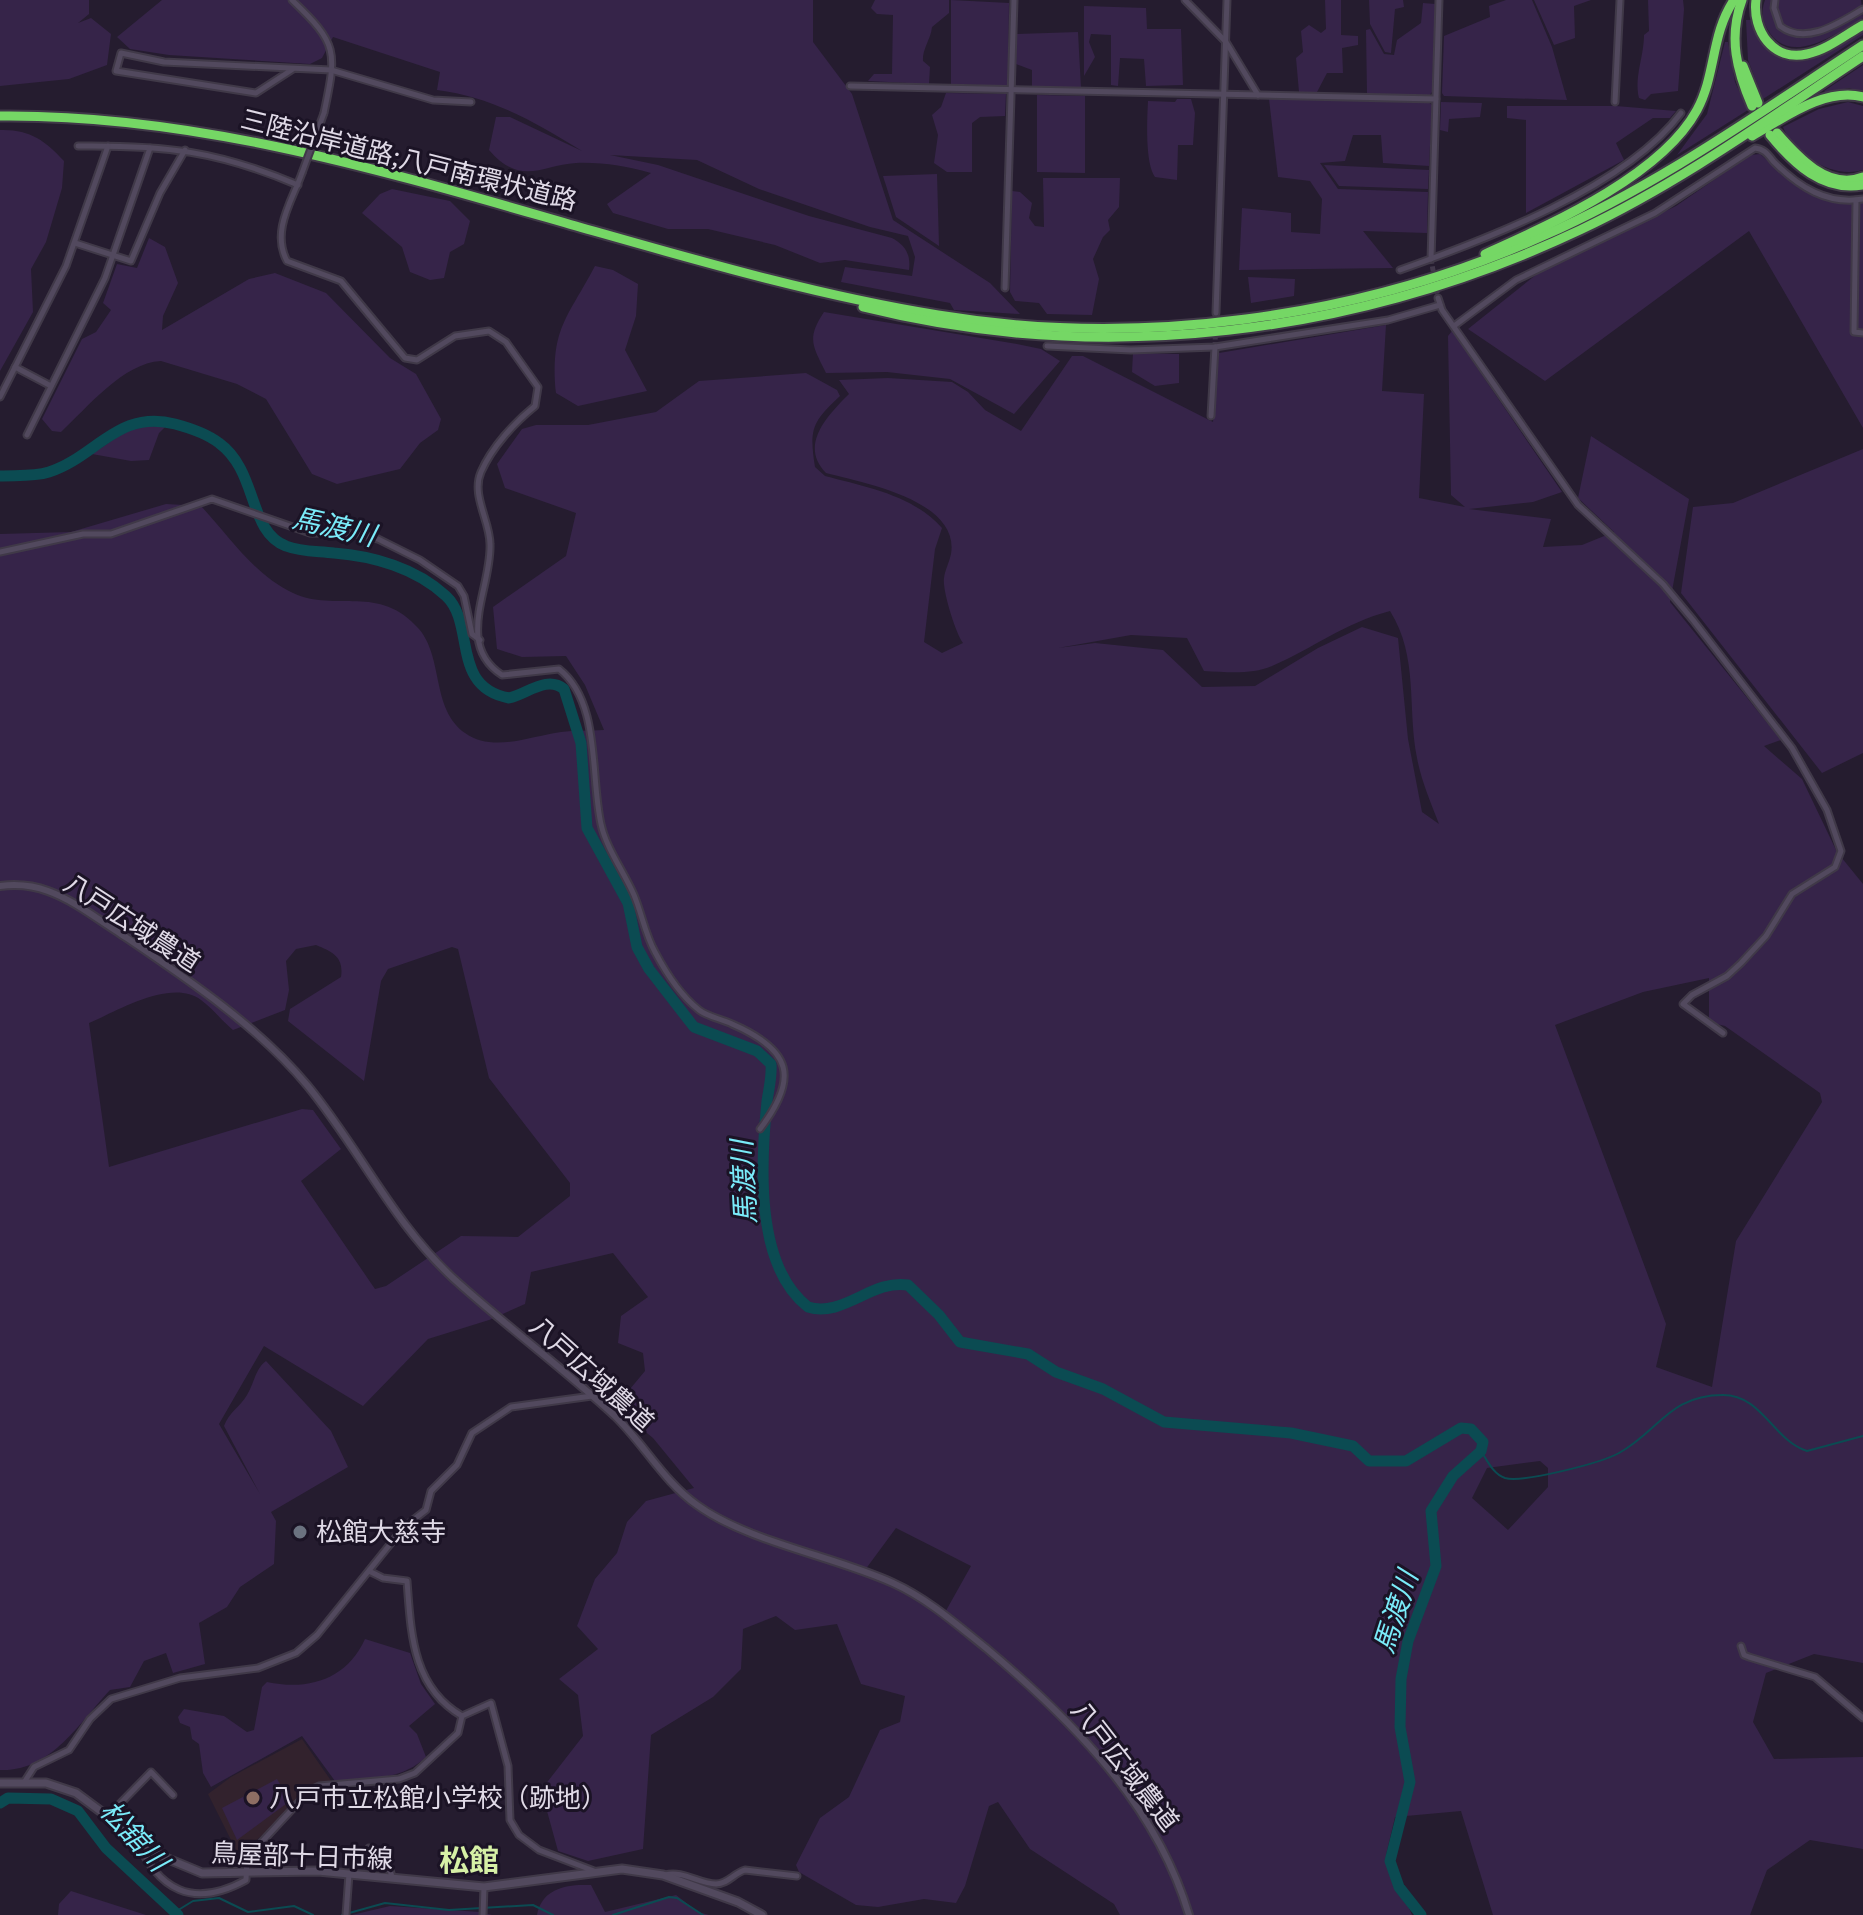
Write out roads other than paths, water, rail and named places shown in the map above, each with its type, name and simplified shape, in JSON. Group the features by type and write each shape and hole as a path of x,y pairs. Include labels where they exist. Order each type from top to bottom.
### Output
{"highway":[{"path":"1431,278 1542,227 1607,190 1667,147 1698,109 1718,29 1734,0"},
{"path":"1745,0 1740,45 1756,112"},
{"path":"1756,0 1754,12 1760,34 1787,54 1799,55 1820,50 1863,25"},
{"path":"1756,112 1863,45"},
{"path":"1756,112 1863,56"},
{"path":"1668,182 1810,105 1836,96 1863,97"},
{"name":"三陸沿岸道路;八戸南環状道路","path":"800,288 942,316 1031,325 1101,327 1261,317 1356,299 1500,254 1596,211 1756,112"},
{"name":"三陸沿岸道路;八戸南環状道路","path":"0,116 120,121 245,139 430,184 879,311 1022,334 1099,338 1235,331 1374,305 1450,283 1581,229 1668,182 1756,112"},
{"path":"1863,177 1840,180 1815,170 1774,134 1810,174 1837,185 1863,185"}],"main road":[{"name":"鳥屋部十日市線","path":"0,1783 25,1781 64,1788 109,1815 161,1856 186,1869 219,1874 349,1874 392,1877 425,1884 484,1887 622,1869 663,1875 738,1902 762,1915"}],"street":[{"path":"292,0 329,39 331,70 324,113 281,230 280,244 287,261 341,281 405,358 417,360 455,336 489,331 506,342 538,387 535,406 512,425 480,475 480,500 491,547 478,604 480,640 485,659 502,675 559,669 570,677 581,700 589,731 601,824 636,899 654,952 681,992 701,1012 748,1032 780,1054 786,1071 783,1090 776,1107 760,1129"},
{"path":"1005,288 1014,0"},
{"path":"1185,0 1226,42 1259,96"},
{"path":"1216,313 1227,0"},
{"path":"1431,259 1439,0"},
{"path":"1615,102 1620,0"},
{"path":"1775,0 1774,8 1780,26 1797,33 1828,29 1863,9"},
{"path":"293,69 256,93 116,71 121,53 164,62 331,70 433,100 471,102"},
{"path":"850,86 1436,99"},
{"path":"1400,270 1509,228 1643,154 1681,113"},
{"path":"78,146 185,150 244,162 298,185"},
{"path":"0,397 75,243 108,146"},
{"path":"27,435 113,255 150,148"},
{"path":"1454,326 1516,280 1655,213 1755,148 1763,149 1789,176 1815,194 1860,200 1854,332 1863,333"},
{"path":"75,243 131,261 134,259 160,193 185,150"},
{"path":"1047,346 1131,350 1215,347 1388,320 1439,302 1578,505 1663,584 1693,620 1792,748 1827,810 1841,851 1835,867 1792,894 1766,936 1741,963 1727,976 1692,995 1683,1004 1723,1033"},
{"path":"1211,416 1215,347"},
{"path":"15,367 51,386"},
{"path":"0,552 83,534 111,534 202,500 220,499 310,533 357,534 389,543 458,586 464,596 472,634 480,640"},
{"name":"八戸広域農道","path":"0,886 26,885 62,897 156,959 266,1043 309,1088 404,1225 433,1258 629,1430 673,1483 699,1507 735,1525 890,1581 920,1597 1046,1700 1089,1744 1158,1836 1174,1866 1189,1915"},
{"path":"25,1781 34,1767 69,1750 90,1719 111,1699 180,1678 258,1668 296,1653 317,1635 404,1527 426,1510 431,1491 462,1458 472,1433 511,1407 592,1396"},
{"path":"369,1571 383,1578 407,1581 412,1638 423,1676 438,1699 462,1716"},
{"path":"1741,1646 1744,1655 1815,1677 1863,1718"},
{"path":"462,1716 491,1703 508,1766 510,1820 519,1835 539,1850 594,1871"},
{"path":"134,1834 154,1868 184,1894 219,1892 246,1880 247,1858 309,1791 319,1786 399,1779 415,1773 458,1733 462,1716"},
{"path":"109,1815 151,1772 173,1795"},
{"path":"369,1848 369,1863 390,1870 392,1877"},
{"path":"663,1875 673,1873 715,1884 725,1883 745,1870 797,1876"},
{"path":"346,1915 349,1874"},
{"path":"483,1915 484,1887"}],"waterway":[{"name":"馬渡川","path":"0,476 49,472 66,465 122,429 138,423 155,421 198,431 214,439 232,455 241,469 258,515 274,539 298,549 349,555 393,565 421,578 446,596 460,622 471,668 478,681 491,692 509,698 544,685 557,685 564,689 581,743 587,828 628,903 637,947 649,969 694,1027 757,1051 771,1064 763,1153 765,1211 778,1266 790,1289 808,1307 833,1307 882,1287 908,1285 939,1315 960,1342 1028,1354 1056,1372 1103,1389 1164,1422 1291,1433 1353,1446 1369,1461 1406,1461 1461,1428 1471,1429 1483,1442 1481,1451 1453,1476 1431,1511 1436,1566 1408,1641 1401,1679 1400,1727 1410,1782 1390,1861 1399,1887 1421,1915"},
{"path":"1481,1451 1494,1470 1505,1478 1528,1478 1562,1471 1619,1453 1690,1401 1723,1395 1748,1402 1785,1438 1807,1451 1863,1436"},
{"name":"松舘川","path":"0,1803 8,1798 51,1799 78,1811 106,1848 178,1915"},
{"path":"613,1915 669,1897 677,1898 703,1915"},
{"path":"175,1912 193,1901 219,1898 248,1912 294,1906 313,1915"},
{"path":"342,1915 385,1903 449,1910 533,1905 553,1915"}],"tunnel":[{"path":"1431,259 1438,298"},
{"path":"1215,347 1216,313"}],"place":[{"name":"松館大慈寺","path":"300,1532"},
{"name":"八戸市立松館小学校（跡地）","path":"253,1798"}],"district":[{"name":"松館","path":"469,1860"}]}
